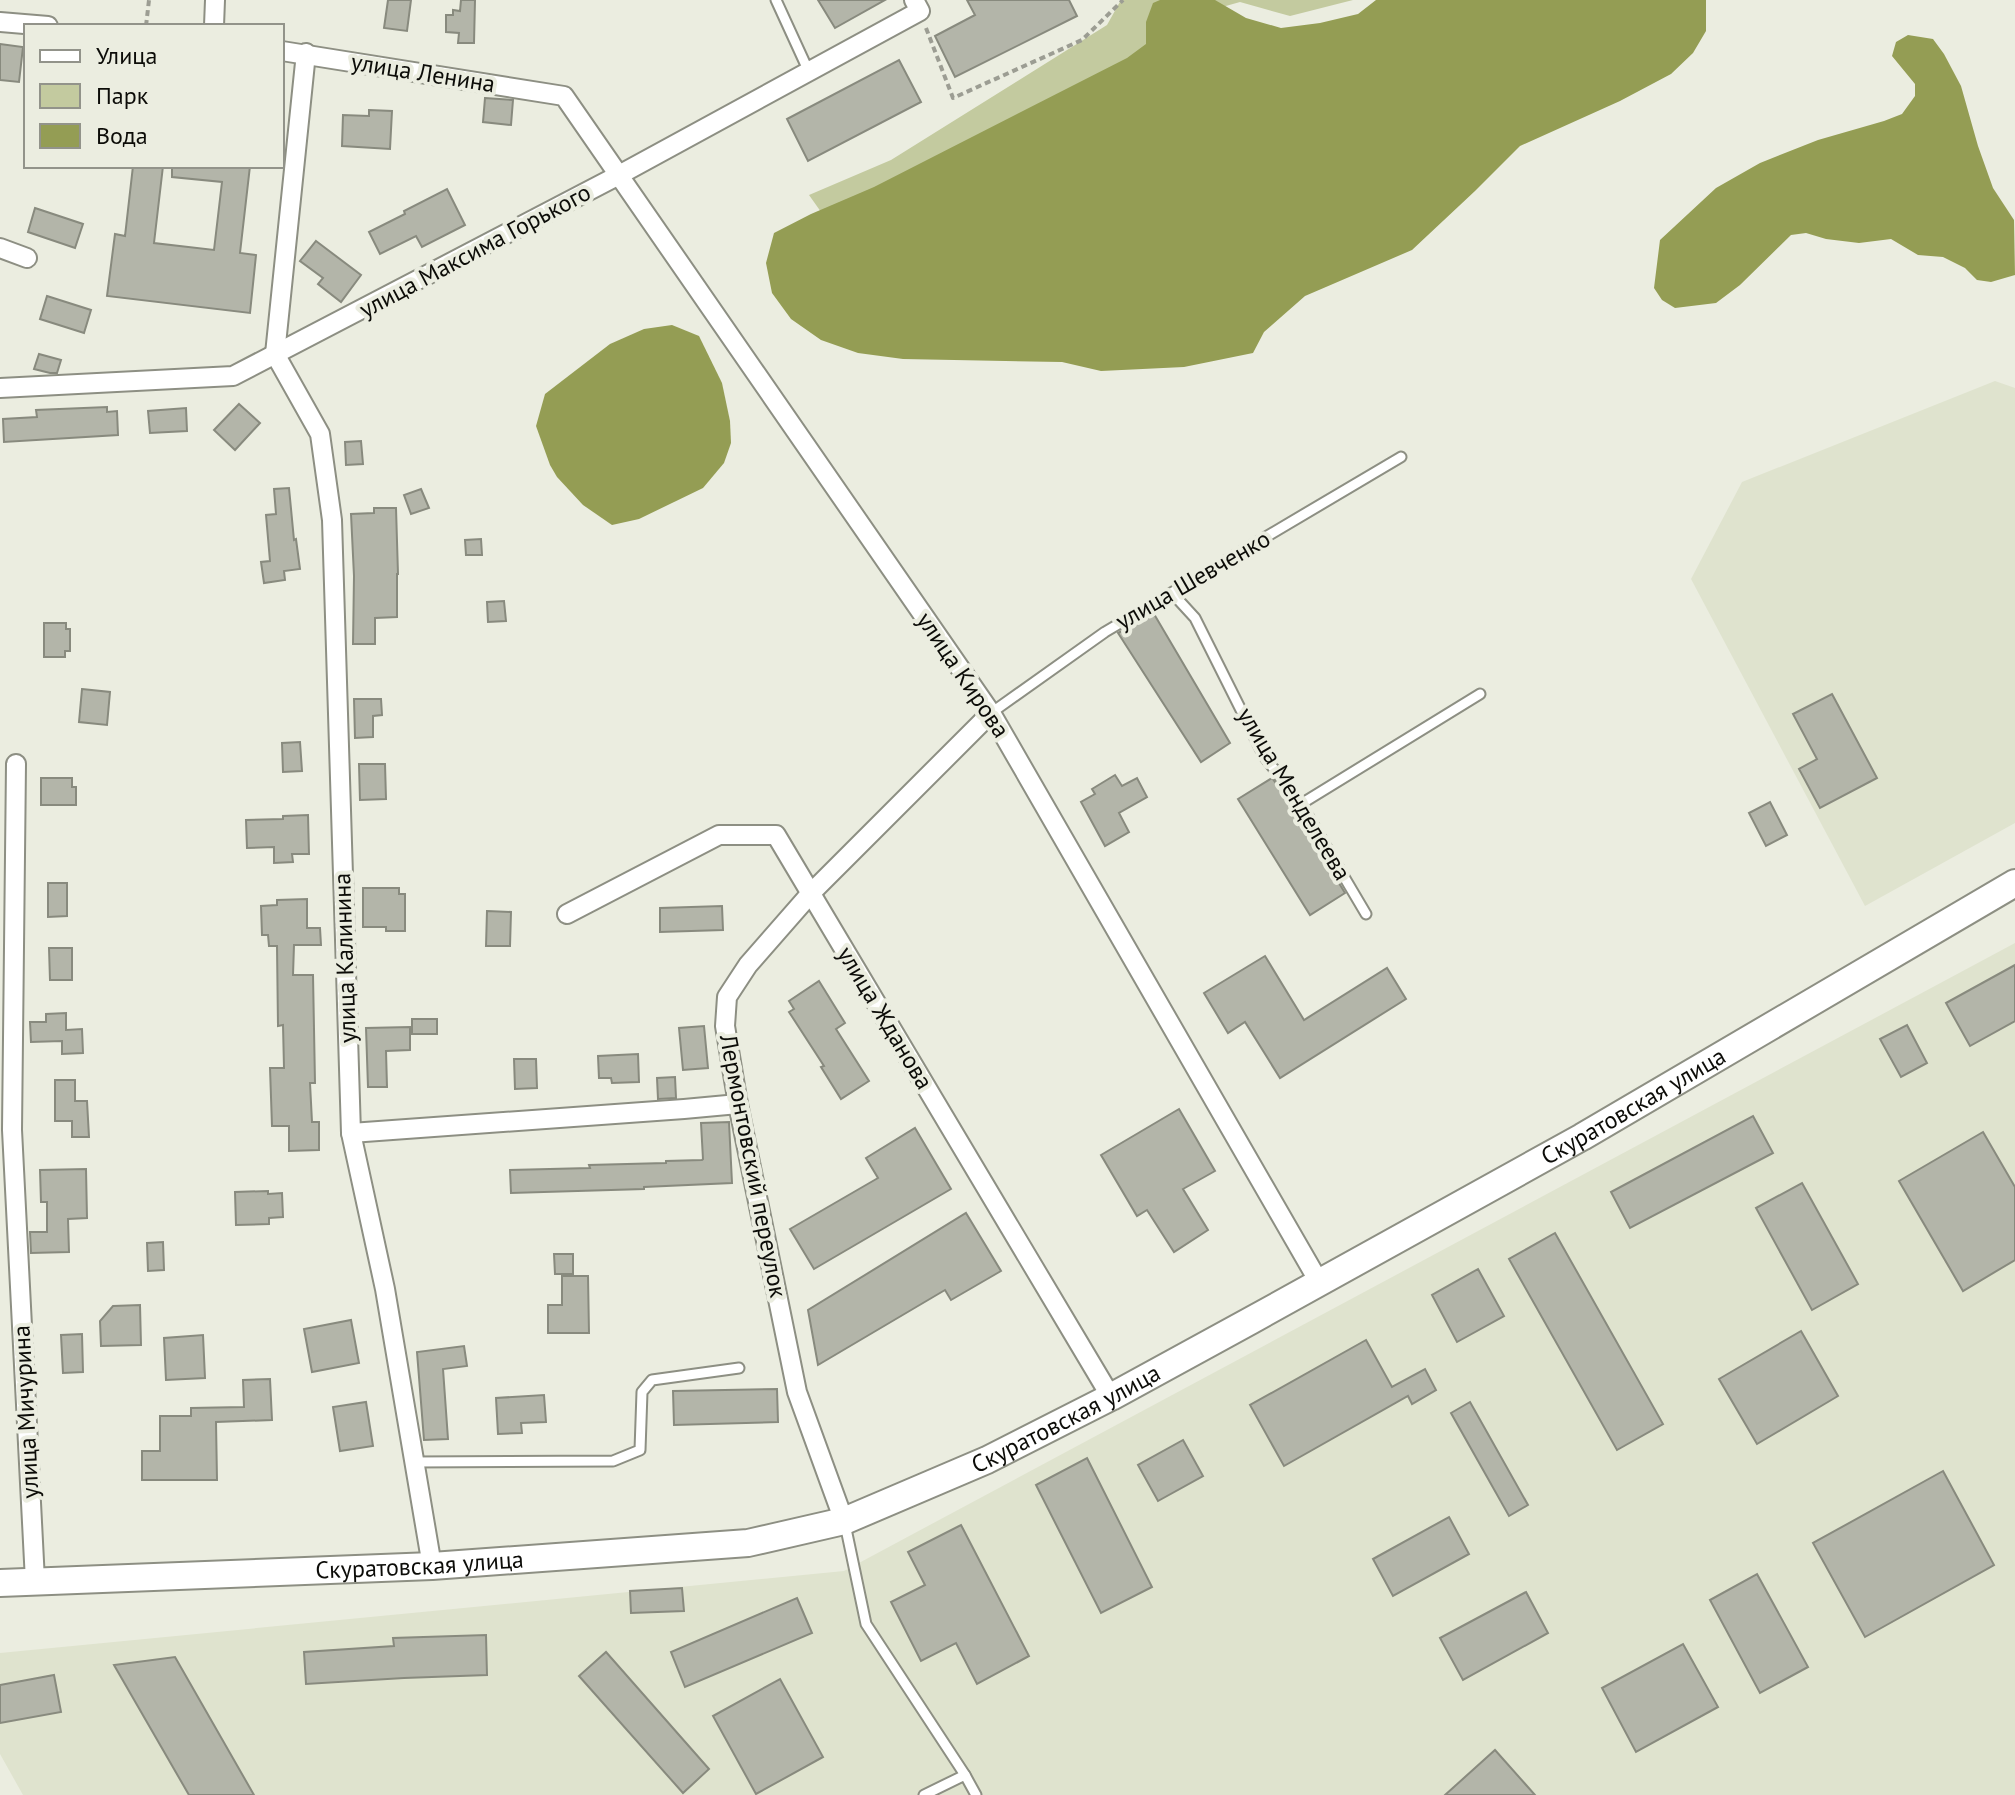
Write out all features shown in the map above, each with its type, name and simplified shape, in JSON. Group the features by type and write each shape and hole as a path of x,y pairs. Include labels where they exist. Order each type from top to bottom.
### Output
{"street":[{"path":"214,24 215,0"},
{"name":"улица Максима Горького","path":"0,388 233,376 619,175 809,72 917,6"},
{"path":"0,22 24,24"},
{"name":"улица Ленина","path":"284,51 564,96"},
{"path":"275,354 306,53"},
{"name":"улица Кирова","path":"564,96 991,713 1319,1282"},
{"path":"0,248 27,258"},
{"name":"улица Калинина","path":"275,354 320,434 332,520 351,1133 385,1289 432,1566"},
{"name":"Лермонтовский переулок","path":"844,1521 797,1392 738,1104 725,1026 727,997 748,965 811,893 991,713"},
{"name":"улица Мичурина","path":"16,764 12,1130 35,1581"},
{"name":"улица Жданова","path":"567,914 719,835 776,835 1111,1397"},
{"name":"Скуратовская улица","path":"0,1583 432,1566 748,1543 844,1521 987,1460 1111,1397 1582,1137 2015,883"},
{"path":"351,1133 738,1104"}],"lane":[{"path":"776,0 809,72"},
{"name":"улица Шевченко","path":"991,713 1105,632 1401,457"},
{"name":"улица Менделеева","path":"1173,594 1195,618 1264,756 1301,804 1366,914"},
{"path":"1301,804 1480,694"},
{"path":"414,1462 613,1461 640,1450 642,1392 652,1380 739,1368"},
{"path":"844,1521 866,1624 976,1795"},
{"path":"924,1795 965,1775"}],"path":[{"path":"146,24 149,0"},
{"path":"917,6 953,98 1082,40 1123,0"}],"shaded area":[{"path":"1995,381 2015,388 2015,823 1865,906 1691,579 1742,482"},
{"path":"2015,943 2015,1795 23,1795 0,1754 0,1653 844,1571"}],"green space":[{"path":"1121,0 1353,0 1290,16 1240,2 1208,11 1184,45 826,219 809,195 891,160 1107,25"}],"water":[{"path":"1160,0 1215,0 1246,18 1281,28 1358,14 1376,0 1706,0 1706,31 1693,53 1671,74 1620,101 1520,146 1412,250 1305,296 1264,332 1253,353 1184,367 1101,371 1062,362 903,359 858,353 821,340 791,319 772,293 766,263 774,233 874,187 1127,58 1146,44 1146,22 1153,3"},
{"path":"1908,35 1933,39 1961,86 1993,188 2014,220 2015,275 1991,282 1977,280 1965,268 1943,257 1918,255 1891,239 1859,243 1806,233 1791,235 1740,285 1716,303 1675,308 1662,300 1654,288 1660,240 1716,188 1760,163 1818,140 1902,114 1915,96 1915,84 1892,56 1896,42"},
{"path":"672,325 699,336 722,383 731,443 724,463 703,488 639,519 612,525 583,505 550,465 536,426 545,394 610,344 644,329"}],"building":[{"path":"388,0 411,0 407,31 384,28"},
{"path":"461,0 475,0 474,43 458,43 459,33 446,32 446,15 453,15 453,10 460,11"},
{"path":"818,0 885,0 835,28"},
{"path":"967,0 1069,0 1077,16 955,77 935,36 975,15"},
{"path":"0,44 23,47 19,82 0,80"},
{"path":"899,60 921,102 808,161 787,119"},
{"path":"485,98 513,100 511,125 483,122"},
{"path":"369,110 392,111 390,149 342,146 343,115 369,116"},
{"path":"133,168 163,168 154,243 214,250 222,182 172,177 172,168 250,168 240,253 256,255 250,313 107,296 115,234 125,236"},
{"path":"447,189 465,225 422,247 416,236 380,254 369,232"},
{"path":"35,208 83,224 75,248 28,232"},
{"path":"316,241 361,275 341,302 318,284 323,278 300,261"},
{"path":"47,296 91,310 84,333 40,319"},
{"path":"39,354 61,360 57,373 34,369"},
{"path":"239,404 260,423 235,450 214,430"},
{"path":"107,407 107,412 117,411 118,435 4,442 3,419 37,417 36,410"},
{"path":"186,408 187,431 150,433 148,411"},
{"path":"361,441 363,464 346,465 345,442"},
{"path":"289,488 300,569 284,571 285,580 264,583 261,562 270,561 266,515 276,514 274,489"},
{"path":"421,489 429,508 411,514 404,495"},
{"path":"374,508 396,508 397,617 375,618 375,644 353,644 351,514 374,513"},
{"path":"481,539 482,555 466,555 465,540"},
{"path":"504,601 506,621 488,622 487,602"},
{"path":"1154,614 1230,743 1201,762 1118,633"},
{"path":"44,623 66,623 66,629 70,629 70,651 65,651 65,657 44,657"},
{"path":"82,689 110,692 107,725 79,722"},
{"path":"1832,694 1877,778 1820,808 1799,769 1817,759 1793,714"},
{"path":"354,699 381,699 382,715 373,716 373,737 355,738"},
{"path":"300,742 302,771 283,772 282,743"},
{"path":"359,764 385,764 386,799 360,800"},
{"path":"1115,775 1122,786 1137,778 1147,797 1119,813 1129,832 1105,846 1081,802 1095,794 1092,789"},
{"path":"41,778 72,778 72,787 76,787 76,805 41,805"},
{"path":"1272,778 1345,893 1310,915 1238,799"},
{"path":"1770,802 1787,835 1766,846 1749,813"},
{"path":"308,815 309,854 292,854 293,862 274,863 274,847 247,848 246,820"},
{"path":"48,883 67,883 67,916 48,917"},
{"path":"363,888 399,888 399,894 405,894 405,931 363,927"},
{"path":"307,899 307,928 320,928 321,945 294,945 293,975 313,975 315,1083 310,1083 312,1122 319,1122 319,1150 289,1151 289,1126 272,1126 270,1068 284,1068 283,1025 278,1026 277,946 269,946 268,935 262,935 261,906 277,905 277,900"},
{"path":"722,906 723,930 660,932 660,908"},
{"path":"487,911 511,912 510,946 486,946"},
{"path":"49,948 72,948 72,980 50,980"},
{"path":"1265,956 1304,1020 1387,968 1406,999 1280,1078 1245,1022 1228,1033 1204,993"},
{"path":"2015,965 2015,1021 1970,1046 1946,1003"},
{"path":"819,981 845,1023 836,1029 869,1081 841,1099 789,1012 794,1009 789,1001"},
{"path":"66,1013 66,1030 82,1029 83,1053 62,1054 62,1041 31,1042 30,1022 46,1022 46,1014"},
{"path":"412,1019 437,1019 437,1034 412,1034"},
{"path":"1907,1025 1927,1063 1901,1077 1880,1039"},
{"path":"704,1026 708,1068 683,1070 679,1028"},
{"path":"410,1027 410,1050 386,1051 387,1087 368,1087 366,1028"},
{"path":"638,1054 639,1082 612,1083 611,1078 599,1078 598,1056"},
{"path":"514,1059 536,1059 537,1088 515,1089"},
{"path":"675,1077 676,1098 658,1099 657,1078"},
{"path":"55,1080 75,1080 75,1101 87,1101 89,1137 72,1137 72,1121 55,1121"},
{"path":"1179,1109 1215,1171 1183,1189 1208,1230 1174,1252 1147,1210 1137,1216 1101,1155"},
{"path":"1753,1116 1773,1153 1630,1228 1611,1192"},
{"path":"729,1122 732,1183 511,1193 510,1170 702,1160 701,1123"},
{"path":"915,1128 951,1189 814,1269 790,1229 878,1178 866,1158"},
{"path":"1983,1132 2015,1187 2015,1260 1963,1291 1899,1181"},
{"path":"86,1169 87,1218 68,1219 69,1252 31,1253 30,1232 47,1232 47,1202 41,1202 40,1170"},
{"path":"1802,1183 1858,1284 1812,1310 1756,1208"},
{"path":"268,1191 268,1194 282,1193 283,1217 269,1218 269,1224 236,1225 235,1192"},
{"path":"966,1213 1001,1271 951,1300 945,1290 818,1365 808,1310"},
{"path":"1555,1233 1663,1424 1617,1450 1509,1259"},
{"path":"163,1242 164,1270 148,1271 147,1243"},
{"path":"554,1254 573,1254 573,1274 555,1274"},
{"path":"1478,1269 1504,1316 1457,1342 1432,1295"},
{"path":"562,1276 588,1276 589,1333 548,1333 548,1305 562,1305"},
{"path":"140,1305 141,1345 101,1346 100,1321 113,1306"},
{"path":"351,1320 359,1363 312,1372 304,1329"},
{"path":"1801,1331 1838,1396 1757,1444 1719,1379"},
{"path":"82,1334 83,1372 63,1373 61,1335"},
{"path":"203,1335 205,1378 166,1380 164,1338"},
{"path":"1366,1340 1392,1387 1425,1369 1436,1390 1412,1404 1408,1396 1284,1466 1250,1405"},
{"path":"464,1346 467,1366 443,1369 448,1439 424,1440 417,1352"},
{"path":"270,1379 272,1420 216,1422 217,1480 142,1480 142,1451 160,1451 160,1416 191,1416 191,1408 244,1407 243,1380"},
{"path":"777,1389 778,1422 674,1425 673,1391"},
{"path":"544,1395 546,1422 521,1423 522,1433 498,1434 496,1398"},
{"path":"366,1402 373,1446 340,1451 333,1407"},
{"path":"1470,1402 1528,1505 1509,1516 1451,1413"},
{"path":"1183,1440 1203,1476 1158,1501 1138,1465"},
{"path":"1087,1458 1152,1587 1101,1613 1036,1485"},
{"path":"1943,1471 1994,1565 1865,1637 1813,1543"},
{"path":"1449,1517 1469,1554 1393,1596 1373,1559"},
{"path":"961,1525 1029,1656 977,1684 956,1643 921,1661 891,1602 925,1585 908,1552"},
{"path":"1757,1574 1808,1667 1760,1693 1710,1600"},
{"path":"682,1588 684,1611 631,1613 630,1591"},
{"path":"1526,1592 1548,1633 1463,1680 1440,1638"},
{"path":"797,1598 812,1633 685,1687 671,1652"},
{"path":"486,1635 487,1675 306,1684 304,1652 394,1646 393,1638"},
{"path":"1683,1644 1718,1707 1636,1752 1602,1688"},
{"path":"606,1652 709,1769 683,1793 579,1676"},
{"path":"175,1657 254,1795 189,1795 114,1665"},
{"path":"54,1675 61,1712 0,1723 0,1685"},
{"path":"780,1679 823,1757 756,1794 713,1716"},
{"path":"1495,1750 1535,1795 1445,1795"}]}
